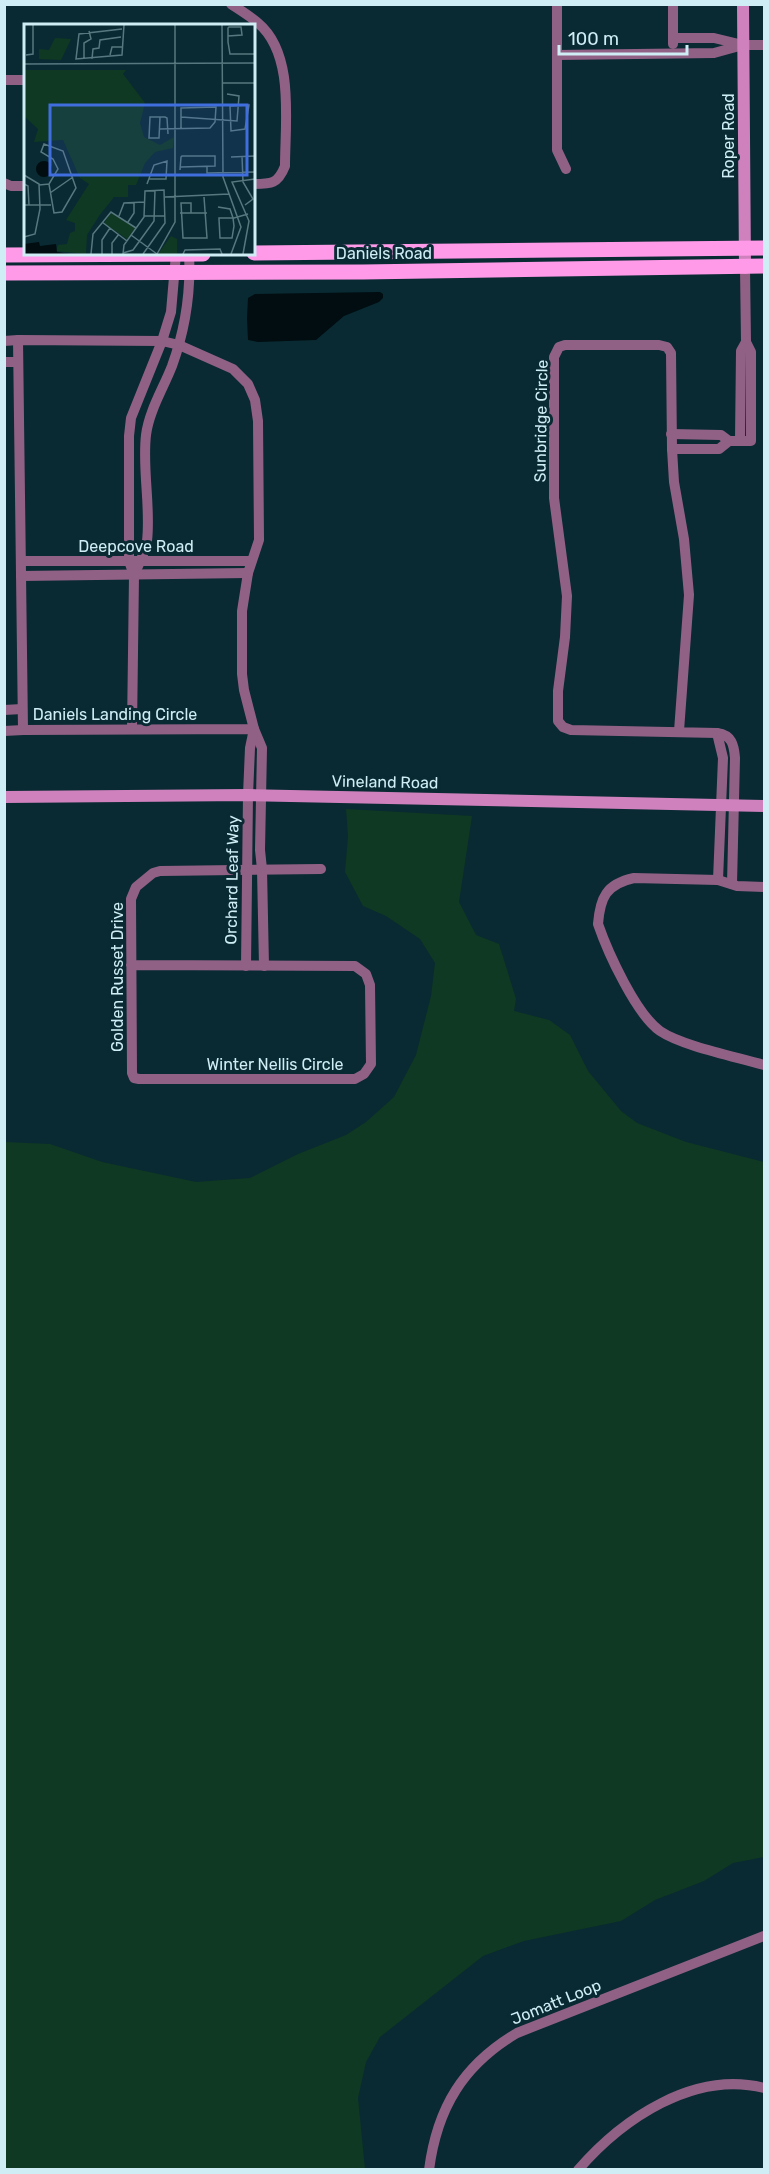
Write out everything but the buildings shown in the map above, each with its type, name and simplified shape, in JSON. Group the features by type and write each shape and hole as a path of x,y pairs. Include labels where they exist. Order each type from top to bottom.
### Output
{"main road":[{"name":"Roper Road","path":"743,4 745,267"},
{"name":"Daniels Road","path":"255,253 765,248"},
{"path":"4,255 24,255"},
{"name":"Daniels Road","path":"4,273 765,266"},
{"name":"Vineland Road","path":"4,797 248,795 765,806"}],"street":[{"path":"231,4 259,23 274,42 281,58 285,77 285,166 281,176 270,184 255,184"},
{"path":"557,4 557,150 566,169"},
{"path":"673,4 673,54"},
{"path":"673,39 714,38 743,45 765,45"},
{"path":"714,38 714,53"},
{"path":"557,55 714,53 743,45"},
{"path":"4,80 24,80"},
{"path":"4,183 11,186 24,186"},
{"path":"134,575 147,541 146,435 151,414 179,345 186,315 183,272 176,255"},
{"path":"132,729 134,575 129,561 131,418 162,341 189,255"},
{"path":"740,440 741,351 746,342 745,267"},
{"path":"171,312 186,315"},
{"name":"Daniels Landing Circle","path":"18,340 23,730 254,729"},
{"path":"4,341 162,341 179,345 233,369 248,384 255,400 258,421 259,540 248,573 242,611 242,674 254,729 262,748 261,796"},
{"name":"Sunbridge Circle","path":"679,731 689,595 684,539 674,482 671,434 671,353 667,347 565,345 559,347 554,357 554,498 567,596 565,637 558,691 558,721 563,727 571,730 679,731 717,734"},
{"path":"4,362 18,362"},
{"path":"671,434 721,435 740,440"},
{"path":"672,449 719,449 740,440"},
{"name":"Deepcove Road","path":"21,561 251,561"},
{"name":"Deepcove Road","path":"21,576 248,573"},
{"path":"4,710 22,709"},
{"path":"248,795 249,757 254,729"},
{"path":"4,730 23,730"},
{"path":"718,880 727,805 735,758 734,745 724,734 717,734 723,758 727,805 732,884"},
{"path":"249,757 262,757"},
{"path":"723,758 735,758"},
{"name":"Orchard Leaf Way","path":"246,966 248,795"},
{"name":"Orchard Leaf Way","path":"261,796 264,966"},
{"path":"248,841 260,841"},
{"name":"Golden Russet Drive","path":"134,1078 132,1073 131,899 136,887 153,873 160,871 321,869"},
{"path":"765,887 732,884 718,880 634,878 623,880 611,887 603,898 598,924 637,1006 660,1031 676,1040 765,1065"},
{"name":"Winter Nellis Circle","path":"131,965 355,966 366,974 370,985 371,1064 364,1074 355,1079 134,1078"},
{"name":"Jomatt Loop","path":"429,2169 433,2141 444,2112 459,2084 482,2058 505,2040 517,2033 765,1936"},
{"path":"578,2169 595,2150 623,2126 669,2100 709,2086 746,2083 765,2088"}],"green space":[{"path":"346,809 472,816 459,902 476,935 499,944 516,999 514,1011 549,1020 570,1035 588,1071 621,1111 637,1123 686,1142 764,1162 764,1857 733,1863 704,1881 655,1900 621,1921 524,1941 483,1956 380,2037 366,2062 358,2098 365,2169 5,2169 5,1142 50,1144 102,1162 196,1182 250,1178 298,1154 346,1135 366,1122 394,1097 416,1055 431,996 435,963 420,939 386,916 363,906 345,872 348,836"}],"shaded area":[{"path":"380,292 383,298 379,302 344,316 316,340 258,342 248,340 248,298 255,294"}]}
